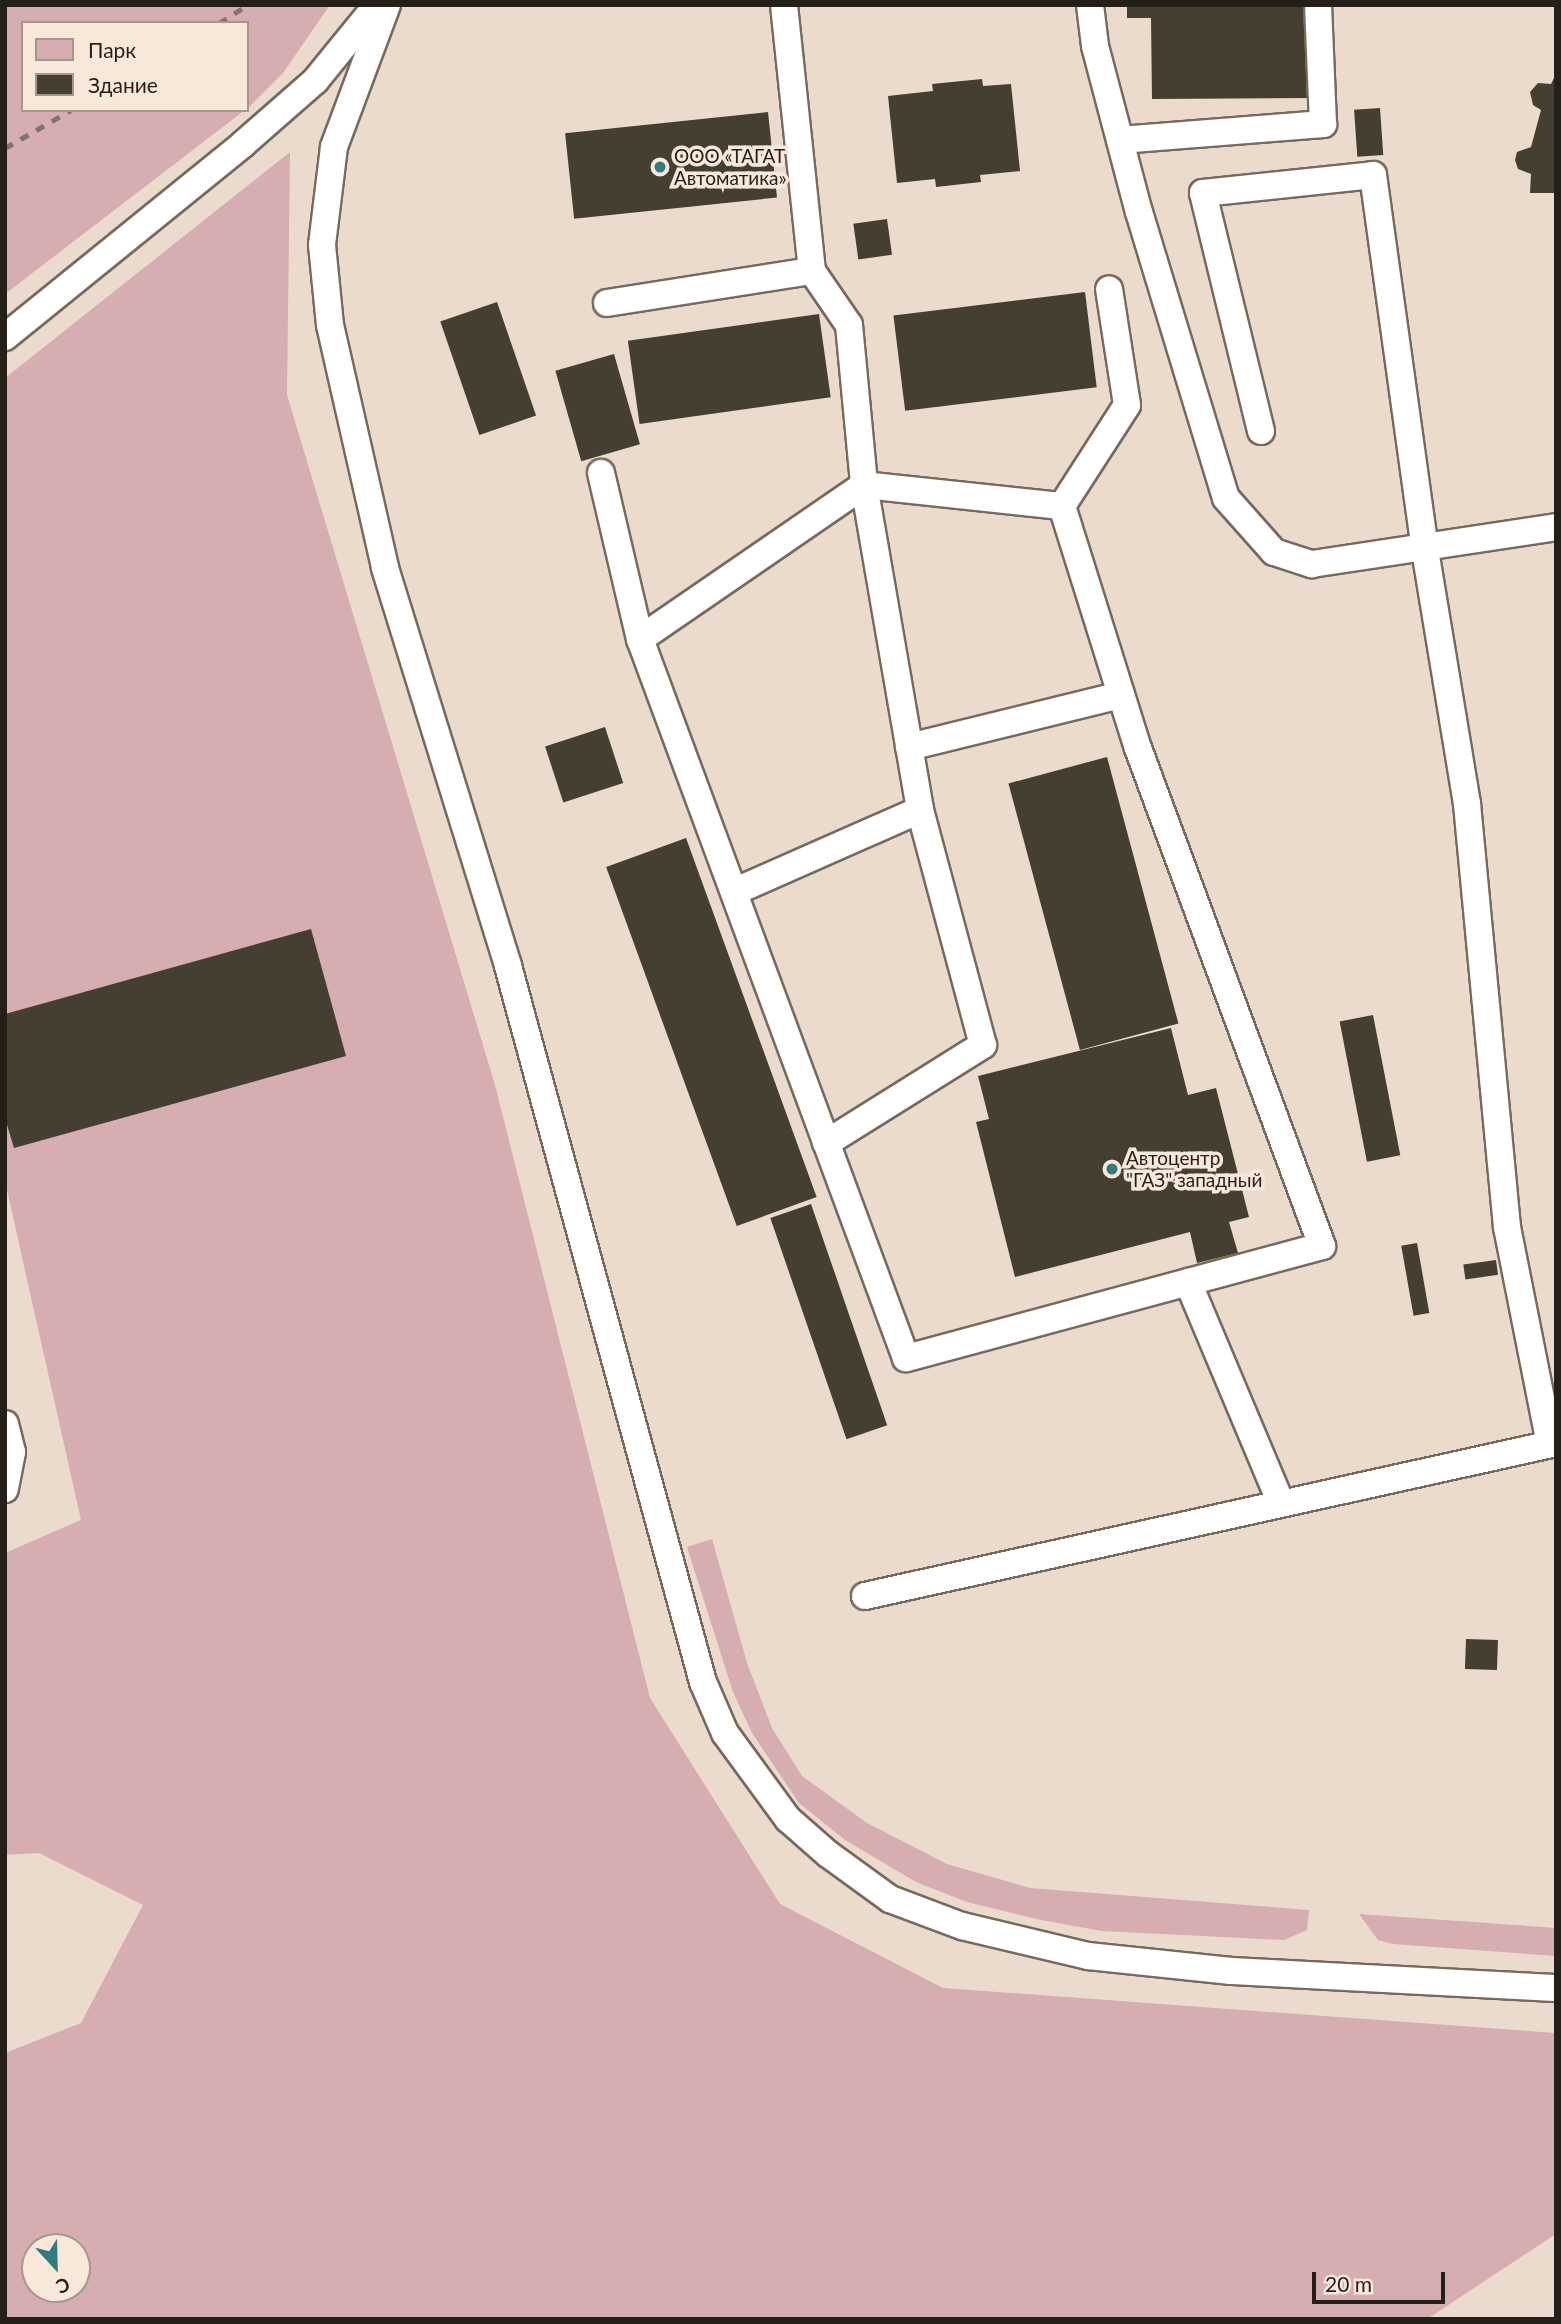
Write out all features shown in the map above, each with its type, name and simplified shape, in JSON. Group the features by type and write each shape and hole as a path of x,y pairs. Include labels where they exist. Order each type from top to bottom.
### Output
{"lane":[{"path":"5,337 243,144 315,81 377,5"},
{"path":"387,5 334,147 322,244 330,325 385,568 508,966 703,1682 725,1733 788,1819 828,1854 890,1899 962,1926 1114,1958 1231,1970 1556,1988"},
{"path":"784,5 812,271 849,325 864,485 920,810 984,1045 826,1143"},
{"path":"1090,5 1095,46 1120,140 1226,498 1274,552 1312,564 1424,544 1556,527"},
{"path":"1120,140 1323,124 1318,5"},
{"path":"865,1596 1280,1501 1553,1443 1507,1227 1467,804 1424,544 1373,175 1203,193 1261,431"},
{"path":"607,303 812,271"},
{"path":"1062,506 1127,405 1109,289"},
{"path":"601,473 640,639 736,891 906,1358 1322,1246 1121,695 1062,506"},
{"path":"640,639 864,485 1062,506"},
{"path":"909,747 1121,695"},
{"path":"736,891 920,810"},
{"path":"1188,1282 1280,1501"},
{"path":"5,1424 12,1452 5,1489"}],"green space":[{"path":"5,5 330,5 283,73 248,108 248,21 21,21 21,112 242,112 5,294"},
{"path":"290,152 287,395 495,1085 650,1698 780,1904 943,1988 1556,2033 1556,2234 1427,2319 5,2319 5,2053 81,2023 143,1905 39,1853 5,1855 5,1553 81,1520 5,1181 5,378"},
{"path":"712,1539 747,1663 772,1728 802,1776 867,1823 947,1864 1030,1888 1309,1910 1307,1930 1284,1940 1102,1931 1041,1920 967,1902 916,1882 845,1840 799,1803 752,1733 733,1692 687,1547"},
{"path":"1359,1914 1556,1928 1556,1956 1393,1944 1378,1940"}],"building":[{"path":"1127,5 1311,5 1311,98 1152,99 1151,18 1127,18"},
{"path":"1556,74 1556,193 1530,193 1531,174 1518,169 1515,160 1517,152 1531,147 1541,110 1533,105 1530,92 1538,83 1551,84"},
{"path":"982,79 983,86 1011,84 1020,171 980,175 981,182 936,187 935,179 897,183 888,96 933,91 932,84"},
{"path":"1380,108 1383,155 1357,157 1354,110"},
{"path":"768,112 777,198 574,219 565,133"},
{"path":"887,219 892,255 858,259 853,224"},
{"path":"1085,292 1097,387 905,411 893,316"},
{"path":"497,302 536,415 479,435 440,322"},
{"path":"819,314 831,397 640,424 628,341"},
{"path":"614,354 640,444 581,461 555,371"},
{"path":"605,727 623,783 563,803 545,746"},
{"path":"1107,757 1178,1024 1080,1050 1008,783"},
{"path":"686,838 817,1197 737,1226 606,867"},
{"path":"311,929 346,1056 14,1148 5,1118 5,1014"},
{"path":"1373,1015 1400,1155 1367,1162 1340,1021"},
{"name":"Автоцентр \"ГАЗ\" западный","path":"1171,1028 1188,1095 1216,1088 1249,1217 1229,1222 1238,1253 1197,1263 1190,1232 1015,1277 976,1122 989,1119 978,1076"},
{"path":"811,1204 887,1425 847,1439 770,1218"},
{"path":"1417,1243 1429,1313 1414,1316 1401,1246"},
{"path":"1496,1260 1498,1275 1465,1279 1463,1265"},
{"path":"1466,1639 1498,1640 1497,1670 1465,1669"}],"railway":[{"path":"222,21 248,5"},
{"path":"5,148 68,112"}],"place":[{"name":"ООО «ТАГАТ Автоматика»","path":"660,167"},
{"name":"Автоцентр \"ГАЗ\" западный","path":"1112,1169"}]}
